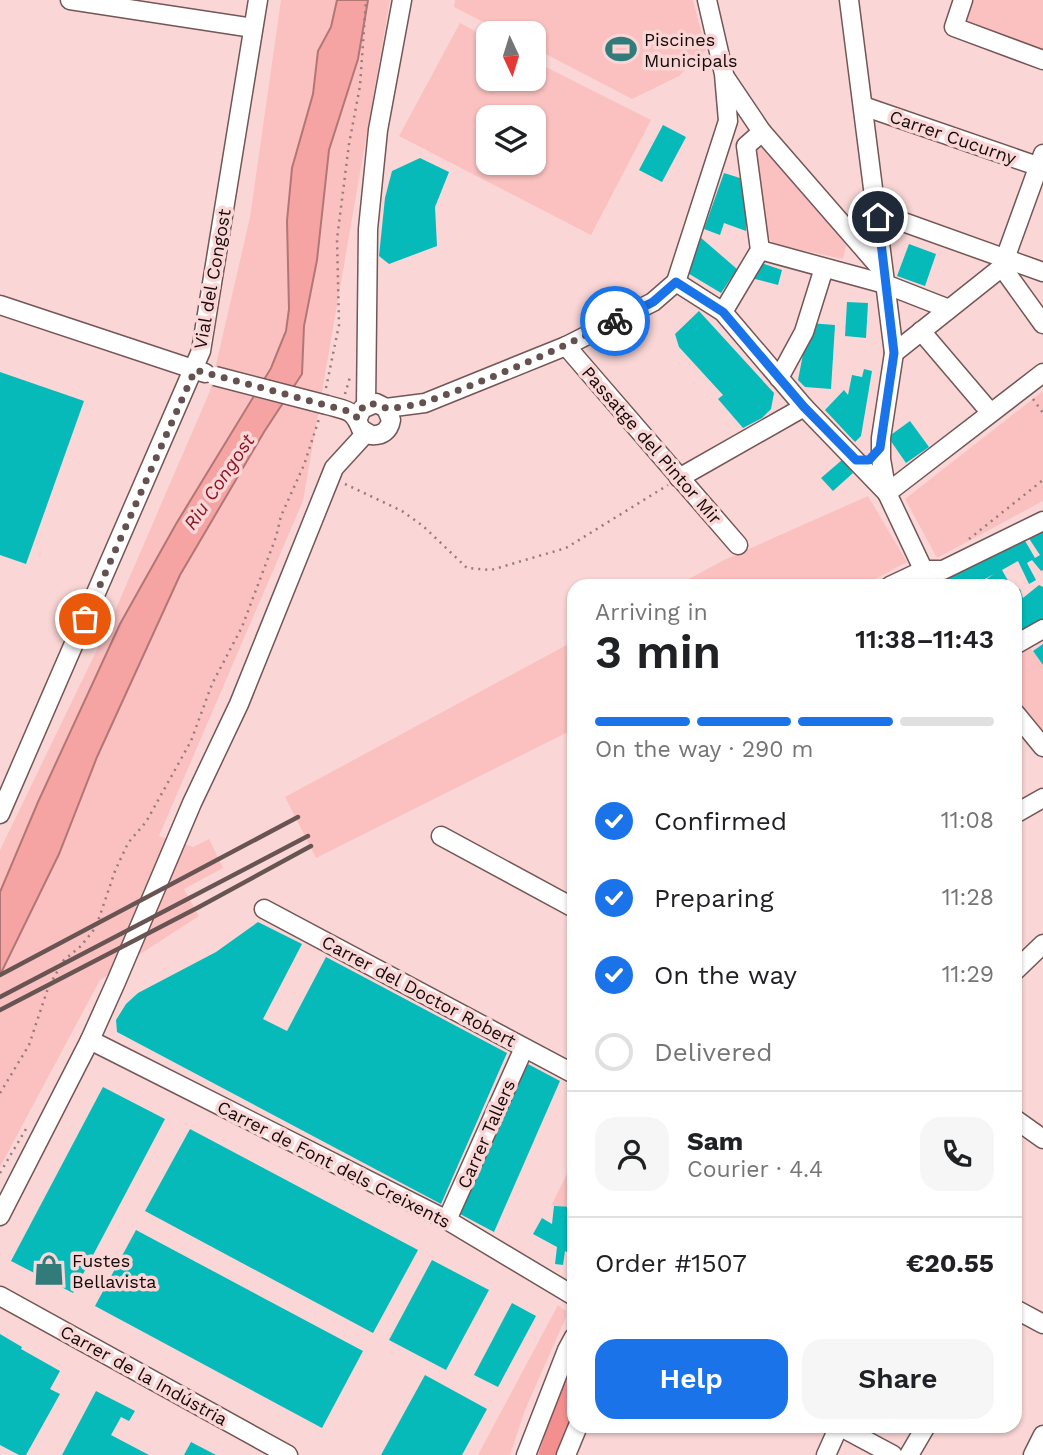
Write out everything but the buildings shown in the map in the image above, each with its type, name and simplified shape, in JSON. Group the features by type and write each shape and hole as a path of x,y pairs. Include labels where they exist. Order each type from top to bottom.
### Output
{"street":[{"path":"70,0 253,28"},
{"name":"Vial del Congost","path":"0,814 195,370 201,351 258,0"},
{"path":"363,419 368,229 378,130 402,0"},
{"path":"0,1216 90,1040 192,803 239,704 334,467 363,419 376,403 386,408 425,403 565,346 653,302 676,282 725,129 724,74 707,0"},
{"path":"849,0 894,353 880,448 887,492 928,578 1043,522"},
{"path":"963,0 954,27 1043,60"},
{"path":"724,74 762,132 884,278"},
{"name":"Carrer Cucurny","path":"863,106 1042,163"},
{"path":"725,129 739,115 749,115"},
{"path":"723,312 760,250 746,146 725,129"},
{"path":"746,146 762,132"},
{"path":"894,353 1003,262 1042,163"},
{"path":"878,213 1003,262 1043,272"},
{"path":"760,250 824,268 884,278 949,309"},
{"path":"1003,262 1043,324"},
{"path":"779,377 804,332 824,268"},
{"path":"676,282 723,312 804,407 887,492"},
{"path":"0,304 215,376 325,401 363,419 378,436 387,430 391,419 386,408"},
{"path":"921,331 989,412"},
{"name":"Passatge del Pintor Mir","path":"565,346 738,544"},
{"path":"887,492 1043,373"},
{"path":"679,478 804,407"},
{"path":"856,460 869,460 880,448"},
{"path":"1022,641 1043,629"},
{"path":"1022,722 1043,747"},
{"path":"1022,810 1043,798"},
{"path":"441,836 567,904"},
{"name":"Carrer del Doctor Robert","path":"264,909 567,1070"},
{"path":"1022,964 1043,944"},
{"name":"Carrer de Font dels Creixents","path":"90,1040 447,1220 567,1292"},
{"name":"Carrer Tallers","path":"447,1220 524,1048"},
{"path":"1022,1124 1043,1139"},
{"name":"Carrer de la Indústria","path":"0,1296 288,1455"},
{"path":"1022,1313 1043,1324"},
{"path":"526,1455 567,1350"},
{"path":"566,1455 575,1433"},
{"path":"826,1455 836,1433"},
{"path":"852,1433 893,1455"},
{"path":"909,1455 922,1433"},
{"path":"1033,1455 1043,1435"}],"path":[{"path":"0,1093 29,1045 48,988 63,961 81,946 96,927 115,871 128,843 146,822 191,741 212,684 242,626 276,537 281,516 308,454 325,401 338,325 338,239 349,144 360,86 366,0"},
{"path":"330,477 402,511 423,526 467,568 491,570 566,548 679,478"},
{"path":"970,538 1043,480"}],"shaded area":[{"path":"281,0 337,0 331,27 318,51 313,94 293,161 287,221 289,316 277,355 176,524 38,802 0,892 0,850 108,627 210,391 250,217"},
{"path":"368,0 390,0 303,501 159,836 193,847 209,839 223,868 184,889 199,916 100,980 0,1167 0,975 59,854 97,757 180,575 264,432 302,374 304,326 317,260 329,150 358,59"},
{"name":"Piscines Municipals","path":"455,0 693,0 706,50 679,76 632,99 546,54 546,21 481,21 454,7"},
{"path":"970,0 1043,0 1043,53 962,23"},
{"path":"460,23 476,32 476,91 546,91 546,67 651,120 591,235 399,136"},
{"path":"762,142 848,238 843,259 774,244 765,233 752,148"},
{"path":"1043,391 1043,501 937,558 905,499"},
{"path":"868,496 907,562 875,579 689,579 724,560"},
{"path":"1022,638 1043,665 1043,730 1030,740 1022,731"},
{"path":"567,645 567,732 316,858 285,797"},
{"path":"567,1174 567,1207 552,1204"},
{"path":"558,1305 566,1311 566,1317 525,1410 510,1455 478,1455"},
{"path":"567,1370 567,1428 556,1455 538,1455"}],"water":[{"name":"Riu Congost","path":"337,0 368,0 358,59 329,150 317,260 304,326 302,374 264,432 180,575 97,757 59,854 0,975 0,892 38,802 120,624 176,524 271,368 286,331 289,309 287,221 292,168 313,94 318,51 331,27"}],"railway":[{"path":"0,975 298,817"},
{"path":"0,997 308,836"},
{"path":"0,1010 311,846"}],"way so far":[{"path":"85,619 195,370 348,411 358,418 362,409 372,403 386,408 425,403 565,346 615,321"}],"place":[{"name":"Piscines Municipals","path":"621,49"},
{"name":"Fustes Bellavista","path":"49,1270"}],"route":[{"path":"615,321 653,302 676,282 723,312 804,407 856,460 869,460 880,448 894,353 878,217"}]}
